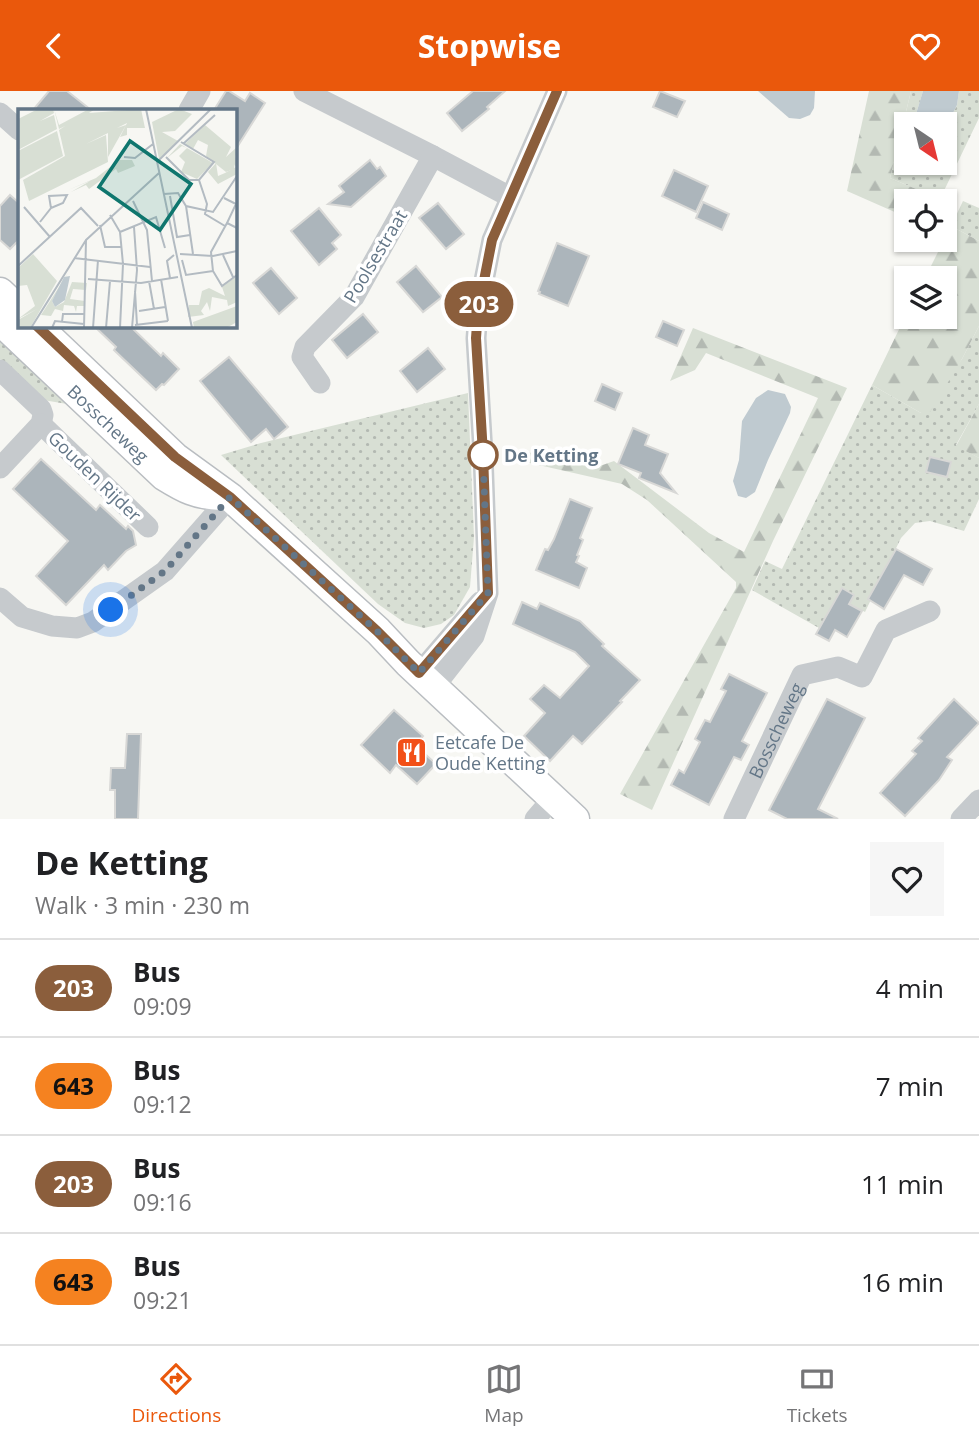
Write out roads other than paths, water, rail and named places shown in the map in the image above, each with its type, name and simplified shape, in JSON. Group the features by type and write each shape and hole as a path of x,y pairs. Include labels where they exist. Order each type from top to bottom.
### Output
{"main road":[{"path":"0,292 18,309"},
{"name":"Bosscheweg","path":"0,321 164,476 181,487 204,496 230,497"},
{"name":"Bosscheweg","path":"38,327 175,457 230,497 377,631 427,680 544,809 575,819"}],"street":[{"path":"190,109 200,91"},
{"path":"304,91 510,197"},
{"path":"427,680 474,636 488,593 476,338 478,311 492,240 557,91"},
{"path":"0,113 18,129"},
{"name":"Poolsestraat","path":"320,383 302,357 305,347 354,297 433,156"},
{"name":"Gouden Rijder","path":"0,370 41,409 43,415 41,424 0,468"},
{"name":"Gouden Rijder","path":"41,424 148,527"},
{"path":"0,598 22,617 52,626 77,628 93,622 165,571 230,497"},
{"name":"Bosscheweg","path":"734,819 802,675 838,667 862,677 886,630 930,611"},
{"path":"961,819 979,800"}],"place":[{"name":"De Ketting","path":"483,455"},
{"name":"Eetcafe De Oude Ketting","path":"412,752"}]}
